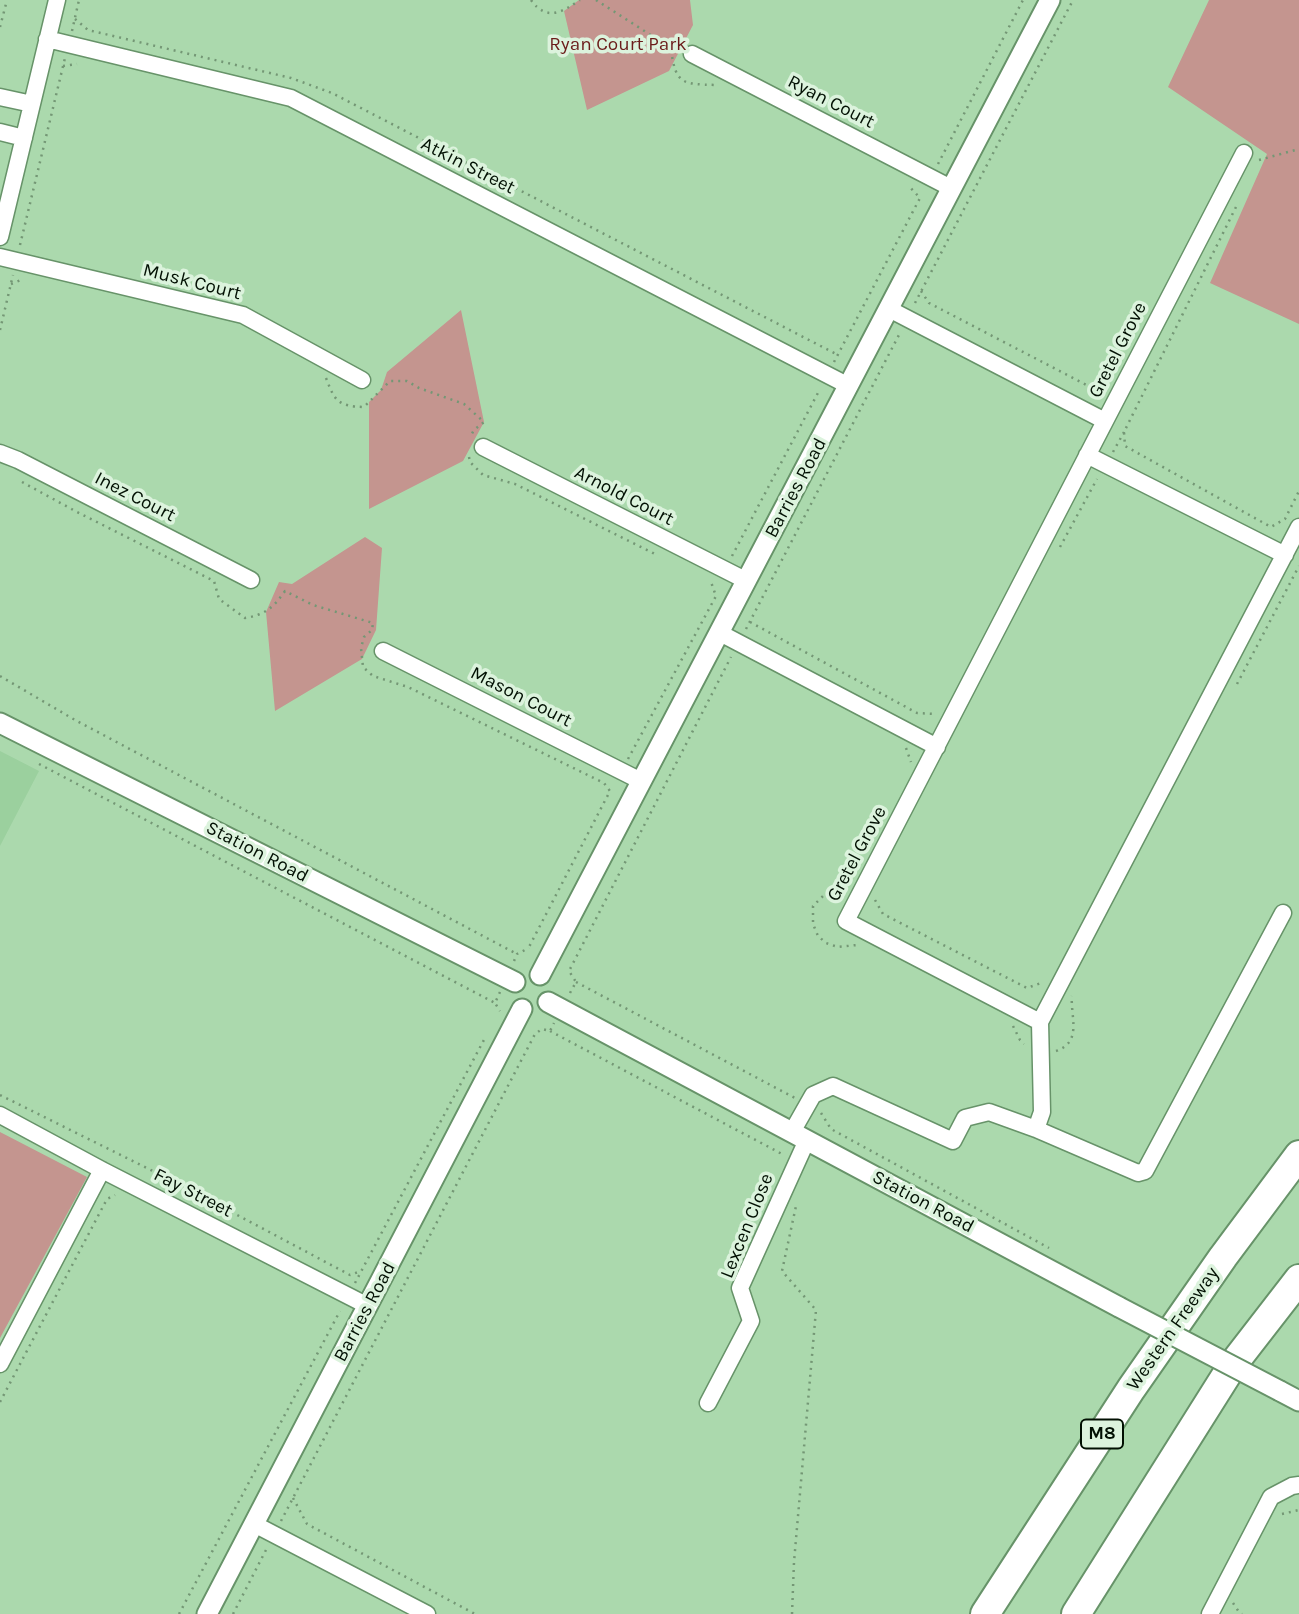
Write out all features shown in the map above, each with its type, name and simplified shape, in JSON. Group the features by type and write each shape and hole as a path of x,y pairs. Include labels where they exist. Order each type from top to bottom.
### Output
{"highway":[{"name":"Western Freeway","path":"985,1614 1131,1389 1223,1257 1299,1155"},
{"path":"1076,1614 1234,1363 1299,1279"}],"street":[{"path":"0,237 57,0"},
{"name":"Barries Road","path":"540,975 1050,0"},
{"name":"Atkin Street","path":"47,39 291,98 849,386"},
{"name":"Ryan Court","path":"692,54 951,188"},
{"path":"0,97 32,104"},
{"path":"0,132 24,138"},
{"name":"Gretel Grove","path":"1040,1022 846,921 1105,421 1251,156"},
{"name":"Musk Court","path":"8,259 243,315 362,380"},
{"path":"890,309 1105,421"},
{"name":"Arnold Court","path":"476,450 747,581"},
{"name":"Inez Court","path":"0,453 251,580"},
{"path":"1087,455 1277,551"},
{"path":"1036,1129 1042,1112 1040,1022 1292,523"},
{"path":"720,633 937,747"},
{"name":"Mason Court","path":"383,651 641,781"},
{"name":"Station Road","path":"0,723 515,982"},
{"path":"807,1104 813,1094 833,1086 953,1141 965,1118 989,1112 1138,1173 1146,1171 1283,913"},
{"path":"525,974 540,975 550,986 555,1005 530,1012 522,1009 513,999 515,982 525,974"},
{"name":"Station Road","path":"555,1005 1299,1401"},
{"name":"Barries Road","path":"207,1614 522,1009"},
{"name":"Lexcen Close","path":"708,1403 751,1321 740,1288 799,1136 807,1104"},
{"name":"Fay Street","path":"0,1115 368,1306"},
{"path":"0,1364 102,1170"},
{"path":"1213,1613 1270,1497 1299,1485"},
{"path":"254,1524 427,1614"}],"path":[{"path":"0,27 6,0"},
{"path":"0,330 11,284 8,259 79,0"},
{"path":"531,0 535,6 551,13 564,11 580,0"},
{"path":"596,0 671,48 673,64 679,78 688,83 722,85"},
{"path":"931,177 1023,0"},
{"path":"1059,1254 831,1129 819,1111 807,1104 576,982 569,971 1073,0"},
{"path":"63,66 86,63"},
{"path":"1251,156 1299,149"},
{"path":"714,590 920,198 907,184"},
{"path":"11,284 24,278"},
{"path":"324,373 334,398 349,407 364,407 390,381 407,381 464,404 484,422 474,430 466,443"},
{"path":"1059,549 1124,432"},
{"path":"476,450 470,461 483,475 514,484 664,558"},
{"path":"12,477 214,581 219,599 245,618 260,616 276,603 285,591 313,606 373,623 372,630 364,637 361,648 363,667 373,676 408,687 604,783 610,792"},
{"path":"1277,551 1292,523"},
{"path":"1237,684 1299,566"},
{"path":"529,947 716,596 712,582"},
{"path":"750,622 918,713 935,715"},
{"path":"0,676 75,720 517,954"},
{"path":"905,745 911,761"},
{"path":"37,763 495,1003"},
{"path":"847,882 825,894 813,906 813,924 818,936 826,943 838,947 864,946"},
{"path":"874,899 883,914 1027,988 1041,983 1048,971"},
{"path":"233,1614 535,1034 542,1030 550,1031 555,1005 576,982"},
{"path":"1011,1022 1020,1040 1030,1050 1051,1052 1061,1049 1069,1043 1073,1032 1073,993"},
{"path":"179,1614 487,1034"},
{"path":"0,1095 179,1184 350,1275 361,1271"},
{"path":"0,1402 107,1199 118,1193"},
{"path":"792,1614 816,1310 782,1271 799,1196"},
{"path":"293,1498 307,1524 475,1614"},
{"path":"1233,1602 1242,1614"}],"shaded area":[{"path":"0,751 39,771 0,846"}],"green space":[{"name":"Ryan Court Park","path":"579,0 690,0 693,25 669,71 587,110 564,11"},
{"path":"1209,0 1299,0 1299,324 1210,283 1267,154 1168,87"},
{"path":"461,310 484,422 463,461 369,509 369,402 381,390 387,372"},
{"path":"365,537 382,548 376,630 362,659 275,711 266,612 279,582 292,584"},
{"path":"0,1132 87,1177 0,1338"}]}
